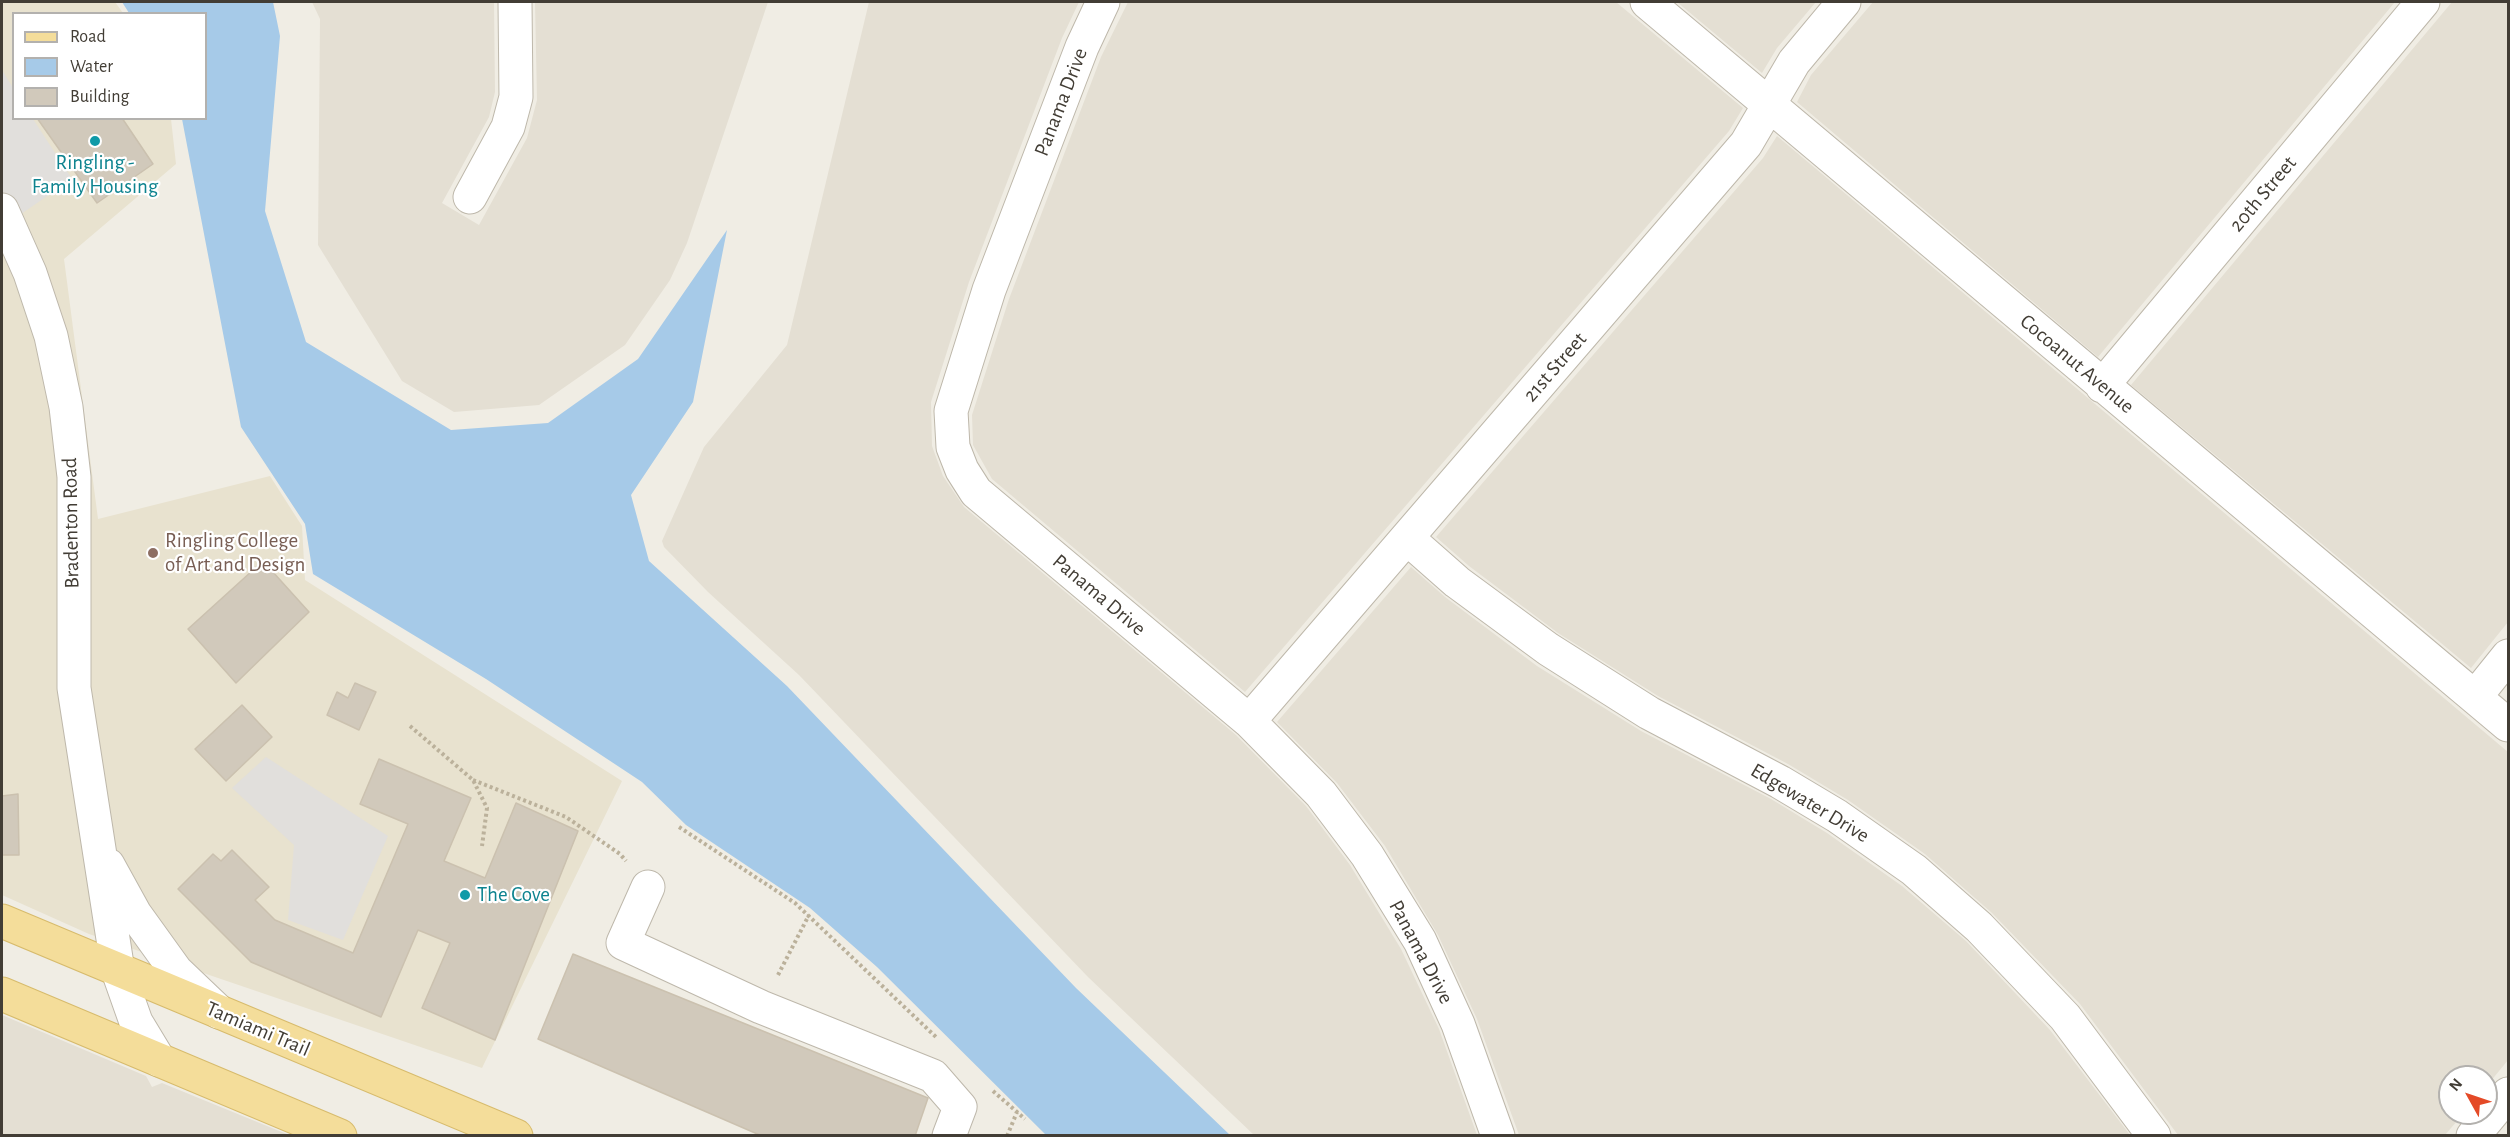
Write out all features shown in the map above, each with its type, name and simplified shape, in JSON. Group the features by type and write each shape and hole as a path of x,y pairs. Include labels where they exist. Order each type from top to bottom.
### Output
{"main road":[{"name":"Tamiami Trail","path":"2,921 505,1134"},
{"path":"2,994 340,1136"}],"street":[{"path":"470,197 508,127 516,97 515,2"},
{"name":"Panama Drive","path":"1103,2 1082,47 989,290 951,411 953,447 962,470 976,492 1249,721 1321,794 1367,855 1420,941 1458,1024 1498,1136"},
{"name":"Cocoanut Avenue","path":"1647,2 2508,725"},
{"name":"21st Street","path":"1249,721 1746,144 1794,62 1845,2"},
{"name":"20th Street","path":"2102,386 2423,2"},
{"name":"Bradenton Road","path":"2,210 30,273 51,336 66,408 74,477 72,631 74,688 96,845 118,970 136,1022 159,1060"},
{"name":"Edgewater Drive","path":"1407,538 1457,582 1548,649 1649,713 1780,782 1837,816 1914,870 1979,927 2066,1017 2154,1136"},
{"path":"2475,697 2508,656"},
{"name":"Bradenton Road","path":"96,845 135,914 176,971 220,1013"},
{"path":"648,887 623,943 761,1007 933,1076 960,1107 949,1136"},
{"path":"2473,1136 2508,1094"}],"path":[{"path":"410,726 472,780 566,817 620,854 648,887"},
{"path":"472,780 487,808 482,846"},
{"path":"679,827 809,914 941,1041"},
{"path":"761,1007 809,914"},
{"path":"991,1089 1025,1119"},
{"path":"1007,1136 1017,1112"}],"shaded area":[{"name":"Ringling College of Art and Design","path":"2,2 115,2 122,12 12,12 12,120 171,120 176,164 64,259 98,519 270,476 302,526 305,580 622,781 482,1068 89,934 2,895"},
{"path":"312,2 494,2 495,92 489,117 442,203 479,225 527,138 537,100 535,2 768,2 687,243 670,280 625,345 539,405 454,412 402,381 318,245 320,19"},
{"path":"869,2 1079,2 1062,38 969,282 931,402 932,446 943,476 964,507 1236,735 1306,806 1350,865 1401,949 1439,1029 1477,1135 1254,1135 1088,977 799,675 708,592 664,547 662,541 704,447 787,345"},
{"path":"1128,2 1616,2 1743,108 1729,131 1245,692 992,479 973,445 972,415 1009,299 1101,57"},
{"path":"1677,2 1816,2 1777,48 1762,73"},
{"path":"1873,2 2395,2 2098,357 1797,102 1811,75"},
{"path":"2452,2 2508,2 2508,622 2471,668 2131,385"},
{"path":"2,70 12,86 12,120 34,120 72,179 8,223 2,212"},
{"path":"1777,136 2508,752 2508,1060 2498,1072 2498,1065 2438,1065 2438,1125 2454,1125 2445,1135 2178,1135 2080,1004 1992,913 1925,854 1848,800 1788,764 1658,696 1558,633 1469,566 1436,537 1763,158"},
{"path":"1411,567 1445,597 1537,666 1641,731 1771,799 1827,833 1902,886 1966,941 2050,1030 2130,1135 1519,1135 1477,1019 1438,935 1385,846 1337,783 1277,722"},
{"path":"266,757 388,836 343,940 288,920 294,845 232,788"},
{"path":"2,1015 146,1076 152,1087 162,1083 289,1135 2,1135"}],"water":[{"path":"122,2 273,2 280,36 265,211 306,342 451,430 548,423 638,359 727,230 693,402 631,495 649,561 787,686 1076,988 1230,1135 1046,1135 877,967 810,908 686,825 642,782 486,679 313,574 305,524 241,427 182,120 207,120 207,12 128,12"}],"building":[{"name":"Ringling - Family Housing","path":"38,120 123,120 153,164 97,203"},
{"path":"263,561 309,612 236,683 188,629"},
{"path":"355,683 376,692 359,730 327,715 337,692 348,698"},
{"path":"242,705 272,737 226,781 195,749"},
{"name":"The Cove","path":"379,759 471,798 444,861 485,878 516,803 578,831 495,1040 422,1008 450,943 418,930 381,1017 251,962 178,889 213,854 221,861 232,850 269,887 255,900 275,920 353,953 408,824 360,804"},
{"path":"18,794 19,855 2,855 2,796"},
{"path":"573,954 928,1098 915,1136 762,1136 538,1039"}],"place":[{"name":"Ringling - Family Housing","path":"95,141"},
{"name":"Ringling College of Art and Design","path":"153,553"},
{"name":"The Cove","path":"465,895"}]}
